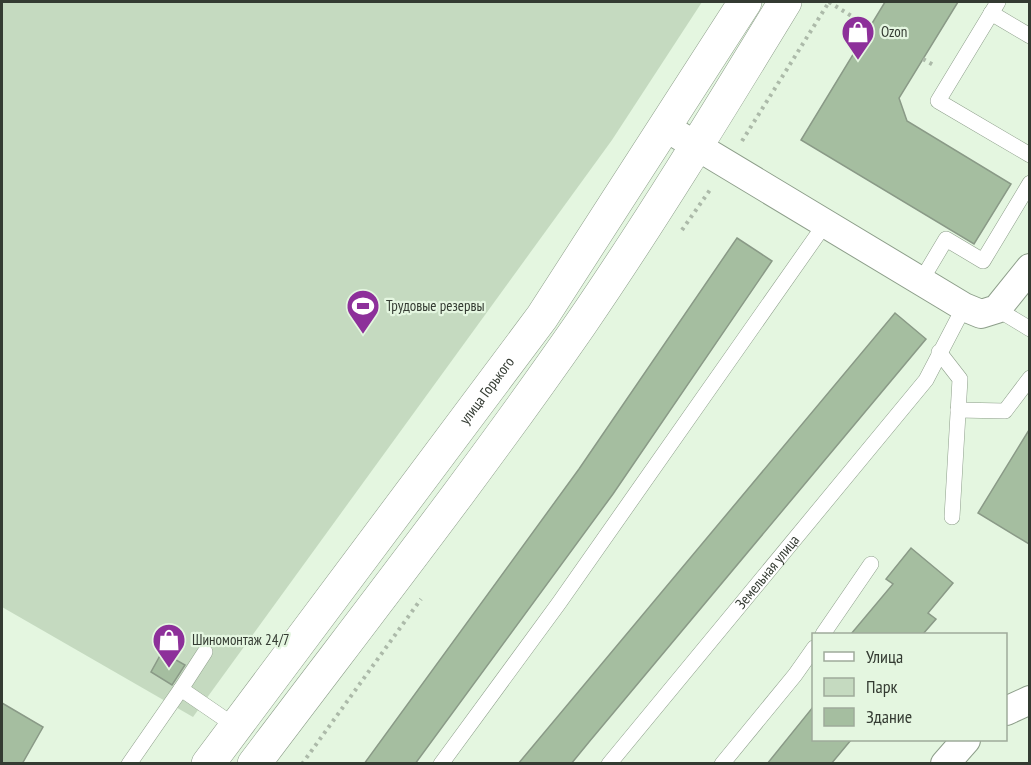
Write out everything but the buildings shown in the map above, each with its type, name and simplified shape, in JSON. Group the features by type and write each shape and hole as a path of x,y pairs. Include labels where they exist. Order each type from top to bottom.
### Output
{"main road":[{"name":"улица Горького","path":"208,764 542,316 745,2"},
{"path":"254,764 476,470 580,324 785,2"}],"street":[{"path":"665,127 964,307 981,314 997,309 1029,268"},
{"path":"1007,710 1029,700"},
{"path":"945,764 965,741"}],"lane":[{"path":"1029,36 994,7 938,101 1029,155"},
{"path":"921,281 945,239 983,261 1029,183"},
{"path":"441,764 559,603 825,224"},
{"name":"Земельная улица","path":"609,764 926,380 964,307"},
{"path":"997,309 1029,329"},
{"path":"939,352 960,380 952,517"},
{"path":"958,410 1005,411 1029,378"},
{"path":"824,633 871,564"},
{"path":"722,764 795,675 812,650"},
{"path":"129,764 205,652"},
{"path":"181,689 235,726"}],"path":[{"path":"727,165 829,2 869,27"}],"green space":[{"path":"2,2 702,2 612,140 193,717 2,607"}],"place":[{"name":"Ozon","path":"858,61"},
{"name":"Трудовые резервы","path":"363,335"},
{"name":"Шиномонтаж 24/7","path":"169,669"}]}
